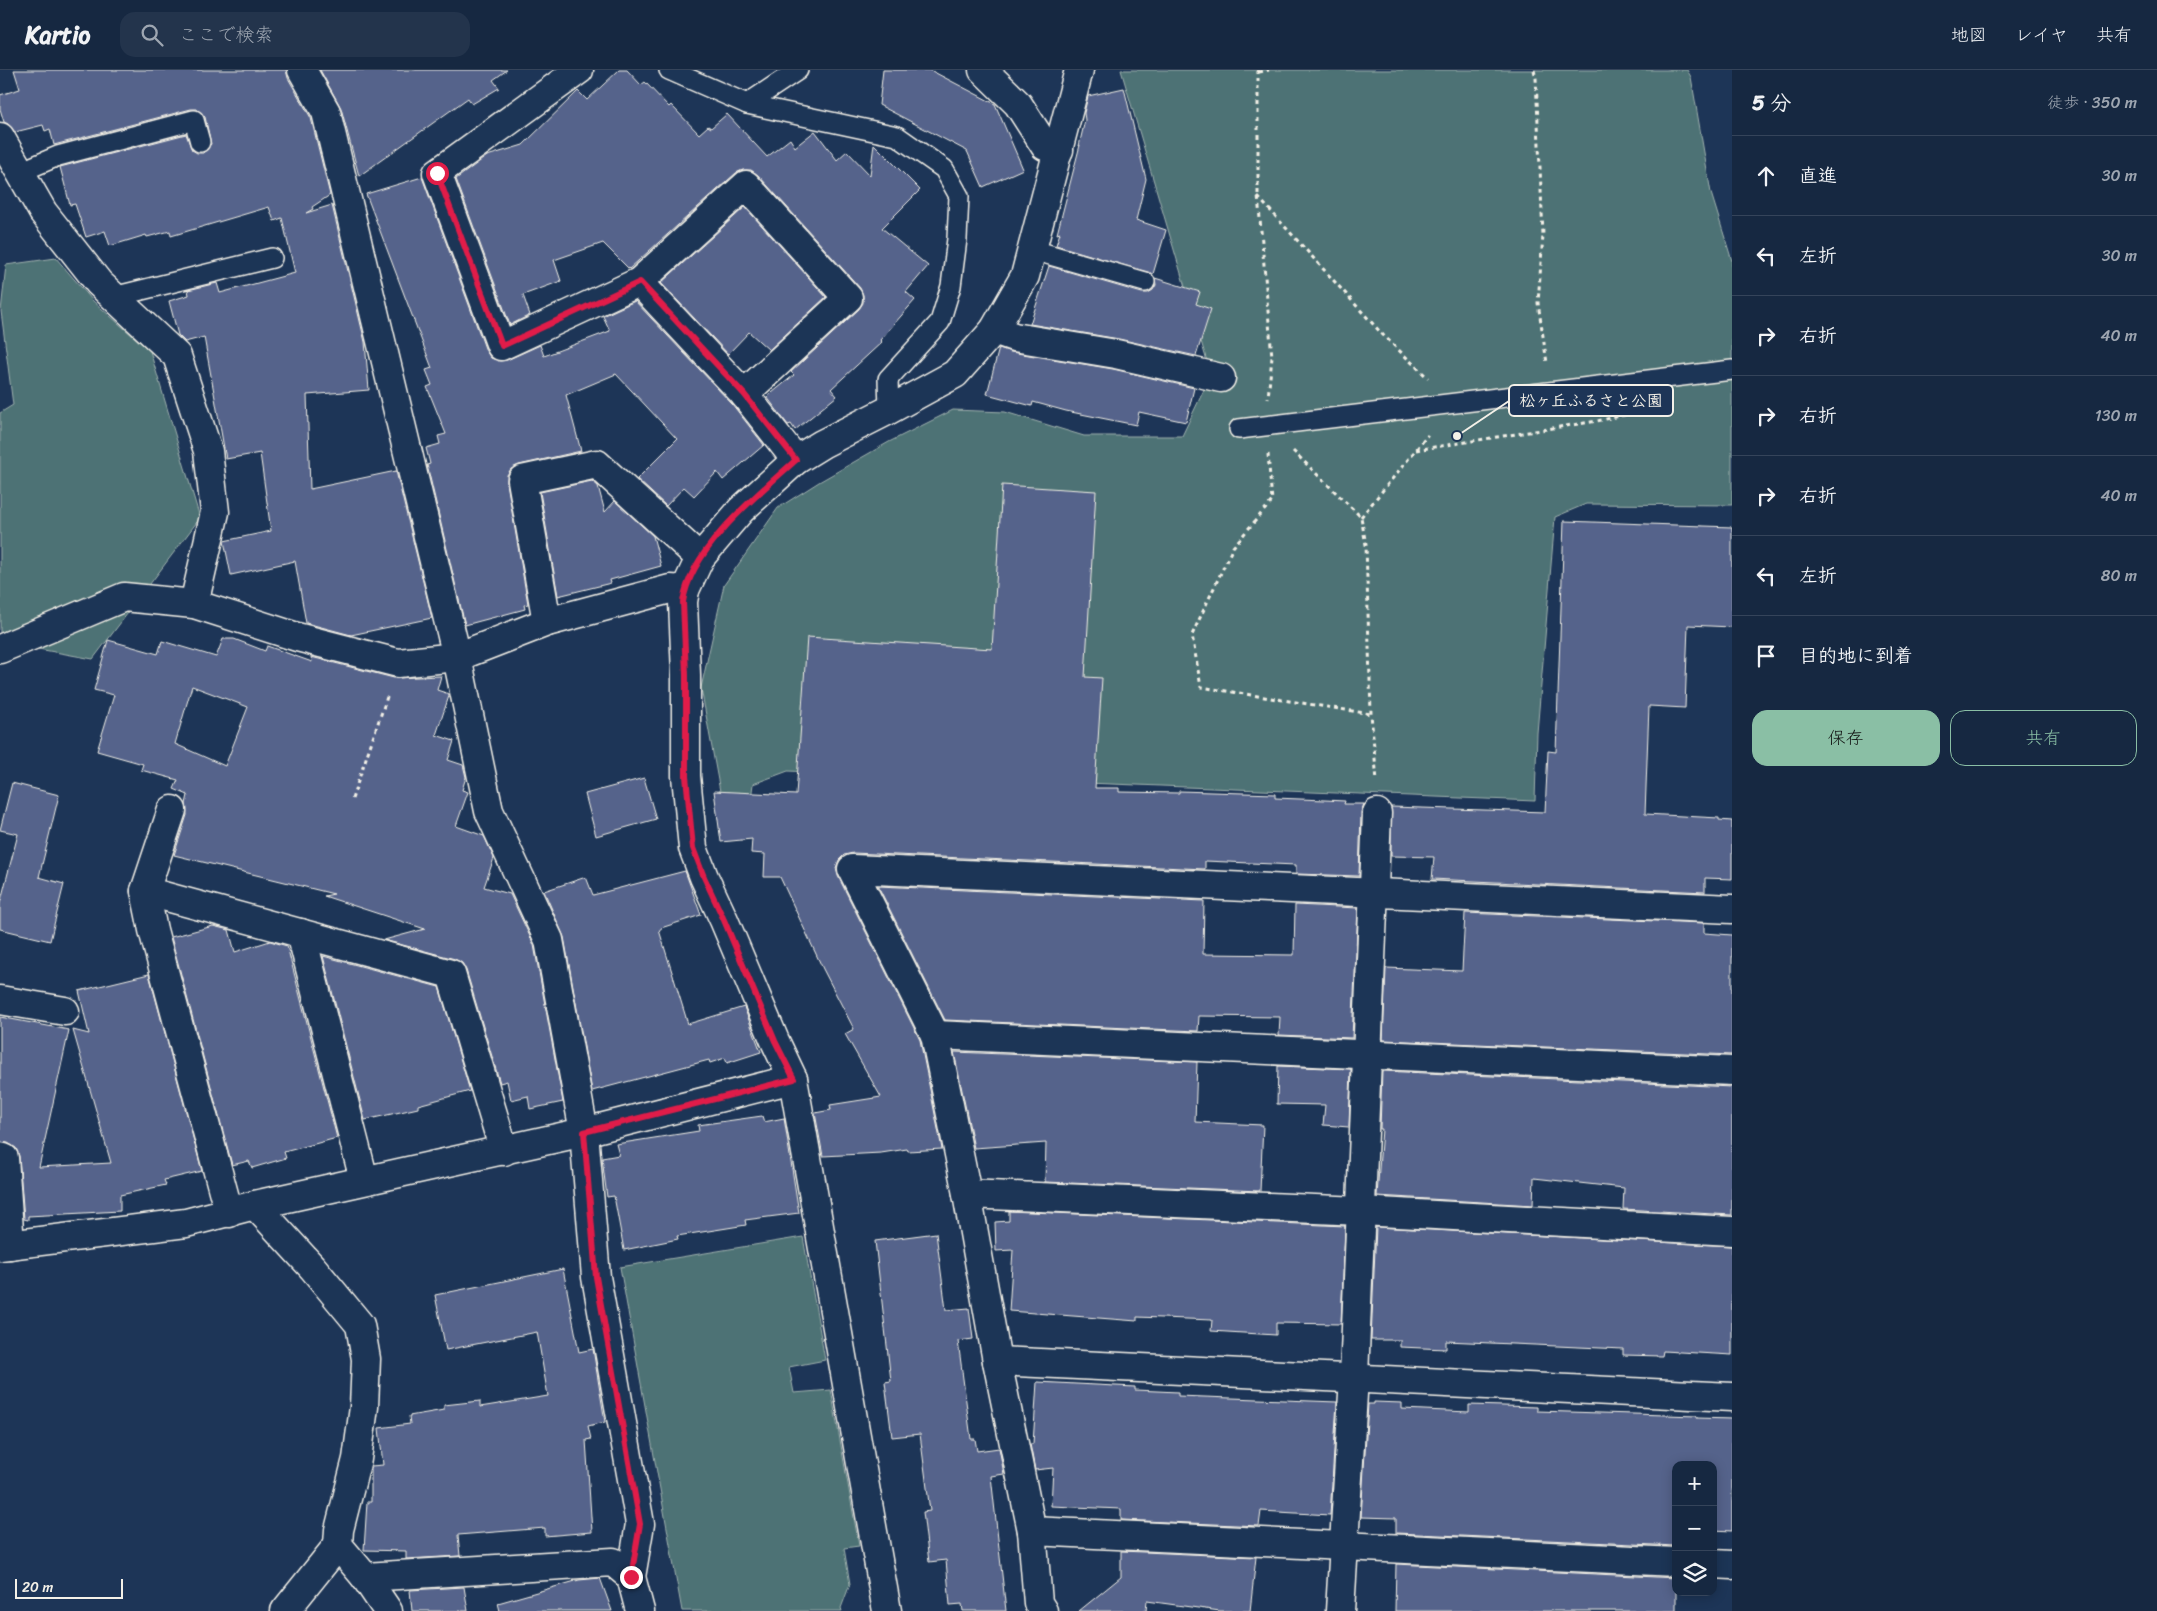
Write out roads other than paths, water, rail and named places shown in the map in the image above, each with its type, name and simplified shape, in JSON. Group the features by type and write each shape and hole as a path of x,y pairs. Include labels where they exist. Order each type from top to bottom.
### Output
{"street":[{"path":"302,70 326,112 457,657 489,811 549,940 584,1132 596,1277 640,1524 631,1577 640,1611"},
{"path":"578,70 437,173 502,346 640,282 746,185 848,298 744,394"},
{"path":"983,70 1018,104 1045,146 1059,150"},
{"path":"887,1611 794,1079 775,1041 693,848 686,776 686,675 683,602 685,590 700,558 741,510 796,460 822,444 955,374 994,330 1025,276 1079,70"},
{"path":"0,137 43,212 99,283 177,356 208,451 215,512 194,604"},
{"path":"640,282 744,394 796,460"},
{"path":"994,330 1014,337 1116,354 1221,378"},
{"path":"547,622 522,480 597,464 700,558"},
{"path":"0,649 124,597 194,604 297,637 398,663 457,657 547,622 670,590 685,590"},
{"path":"172,810 145,891 153,930 242,1209 313,1268 360,1325 366,1359 364,1407 357,1459 339,1530 338,1545 285,1611"},
{"path":"1340,1611 1354,1377 1377,813"},
{"path":"1043,1611 1038,1603 1032,1531 997,1361 968,1194 935,1035 852,869 1732,909"},
{"path":"145,891 451,974 504,1150"},
{"path":"301,933 364,1180"},
{"path":"0,1000 65,1012"},
{"path":"935,1035 1367,1053 1732,1071"},
{"path":"0,1158 4,1158 5,1245 186,1223 364,1180 584,1132 794,1079"},
{"path":"968,1194 1361,1211 1732,1231"},
{"path":"997,1361 1354,1377 1732,1398"},
{"path":"1032,1531 1672,1562"},
{"path":"338,1545 365,1577 388,1611"},
{"path":"365,1577 613,1562 631,1577"},
{"path":"1717,1564 1732,1565"}],"lane":[{"path":"669,70 747,104 898,136 944,169 959,196 957,238 951,286 940,322 888,379 889,410"},
{"path":"747,104 798,70"},
{"path":"20,172 58,156 194,120 200,142"},
{"path":"1033,250 1145,282"},
{"path":"113,297 163,283 272,258"},
{"path":"1239,429 1732,370"}],"place":[{"name":"松ヶ丘ふるさと公園","path":"1457,436"}]}
